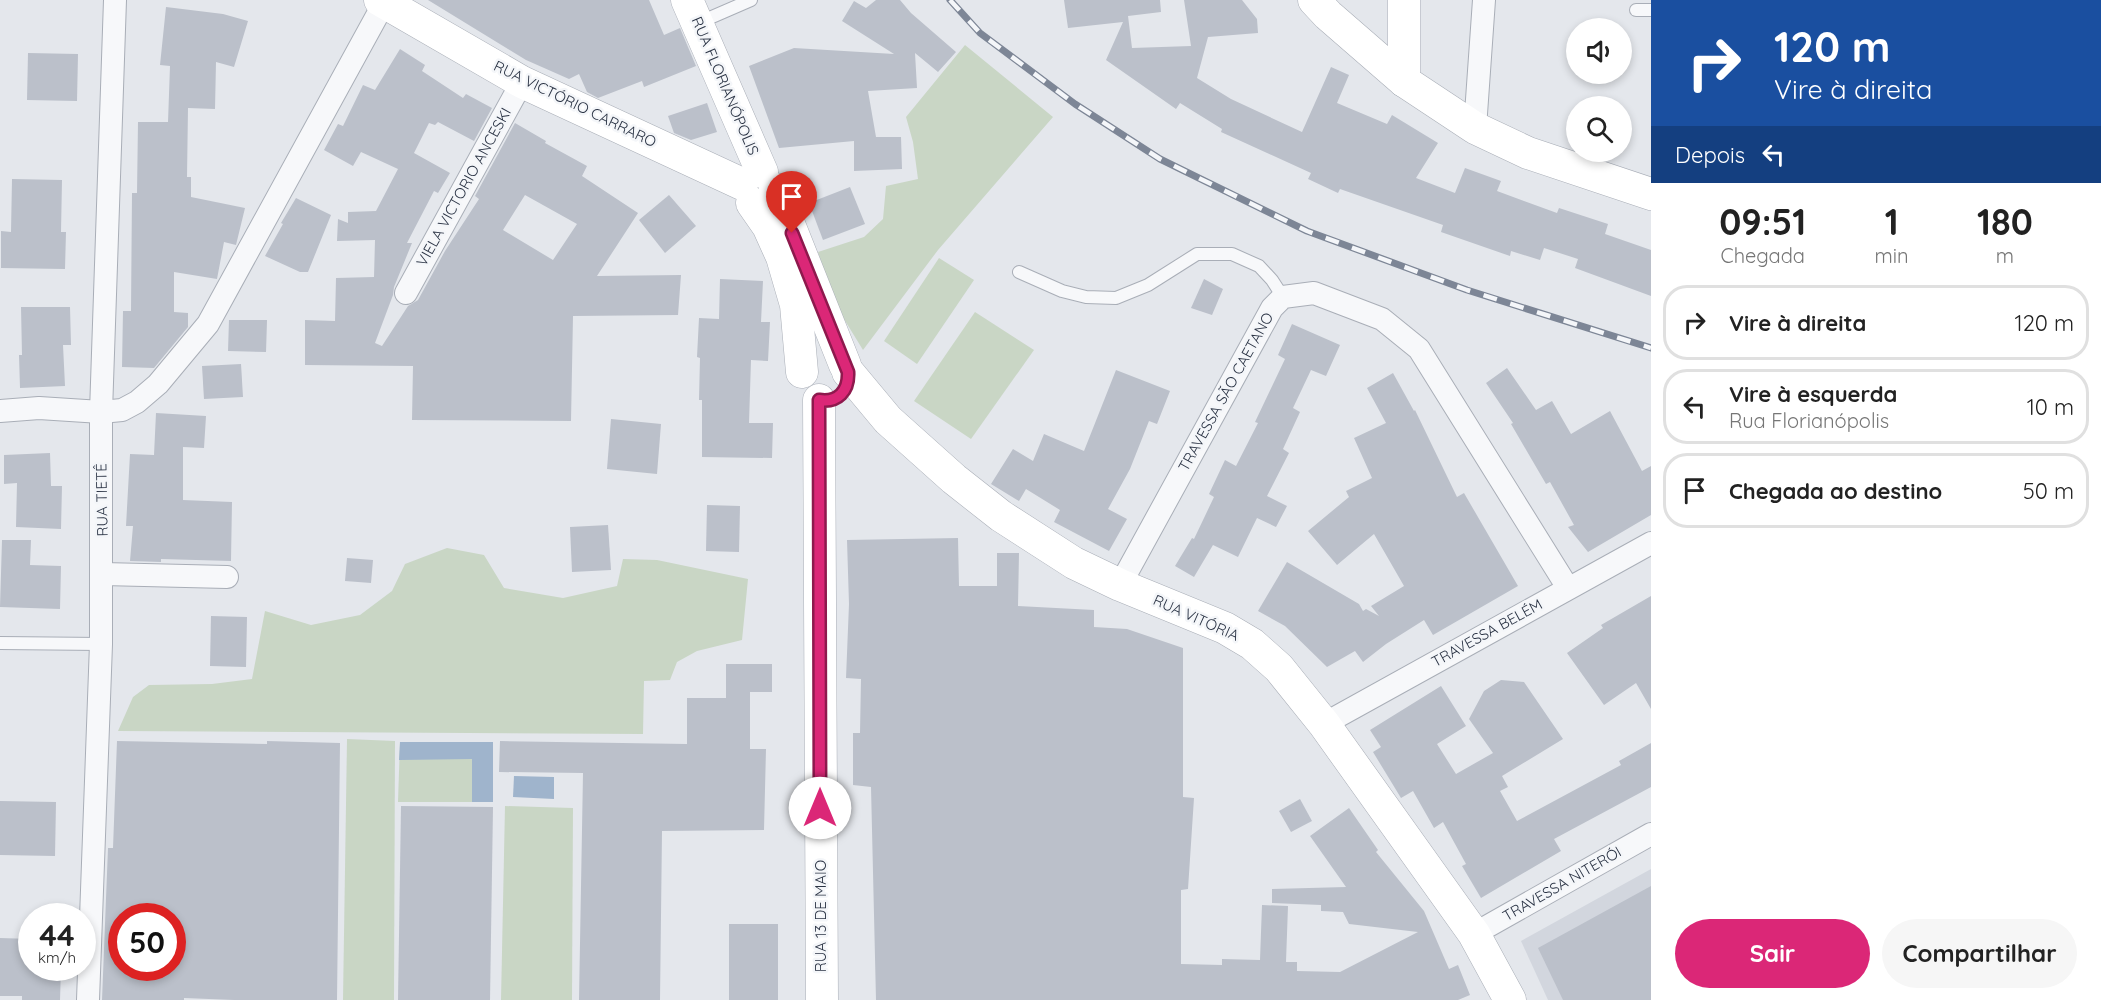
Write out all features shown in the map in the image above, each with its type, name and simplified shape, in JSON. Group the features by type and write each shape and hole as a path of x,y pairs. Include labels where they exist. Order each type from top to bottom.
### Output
{"main road":[{"path":"1314,0 1404,81 1475,128 1528,153 1651,194"},
{"path":"1404,0 1404,81"},
{"name":"RUA VICTÓRIO CARRARO","path":"382,1 522,82 758,187"},
{"name":"RUA FLORIANÓPOLIS","path":"692,12 758,187 847,368"},
{"name":"RUA FLORIANÓPOLIS","path":"758,187 768,226 782,257 796,305 802,372"},
{"path":"825,354 833,356 847,368 849,380 843,394 829,401 819,400 808,394 804,387 802,372 810,359 825,354"},
{"name":"RUA VITÓRIA","path":"847,368 888,420 954,479 1000,516 1074,563 1120,585 1225,628 1252,644 1279,668 1324,724 1474,934 1510,1000"},
{"name":"RUA 13 DE MAIO","path":"819,400 822,1000"}],"street":[{"name":"RUA TIETÊ","path":"88,1000 101,644 101,412 115,0"},
{"path":"1475,128 1484,0"},
{"path":"0,411 39,408 101,412 122,410 137,402 158,384 208,324 382,1"},
{"name":"VIELA VICTORIO ANCESKI","path":"406,293 522,82"},
{"name":"TRAVESSA SÃO CAETANO","path":"1120,585 1272,308 1283,297 1314,293 1382,319 1419,349 1568,588"},
{"name":"TRAVESSA BELÉM","path":"1324,724 1651,543"},
{"path":"102,574 227,577"},
{"name":"TRAVESSA NITERÓI","path":"1474,934 1651,834"}],"lane":[{"path":"692,12 751,0"},
{"path":"1636,10 1651,10"},
{"path":"1019,272 1062,291 1086,297 1116,298 1148,285 1197,254 1232,254 1259,266 1283,297"},
{"path":"0,643 101,644"}],"shaded area":[{"path":"1651,869 1651,1000 1548,1000 1521,941"}],"green space":[{"path":"965,45 1053,117 938,250 863,350 836,306 818,252 864,237 883,219 886,186 918,179 913,142 906,117"},
{"path":"939,258 974,280 917,364 884,341"},
{"path":"975,312 1034,350 971,439 914,401"},
{"path":"447,548 484,555 504,588 563,598 617,586 623,559 657,560 748,579 742,640 697,651 677,662 670,680 644,681 643,734 118,731 133,697 149,685 212,684 252,679 265,611 311,625 360,615 392,591 405,564"},
{"path":"347,739 395,741 394,1000 343,1000"},
{"path":"400,742 493,742 493,802 398,802"},
{"path":"505,806 573,808 572,1000 501,1000"}],"water":[{"path":"400,742 493,742 493,802 472,802 472,759 399,760"},
{"path":"514,776 554,777 554,799 513,797"}],"building":[{"path":"428,0 649,0 664,35 680,28 696,66 644,87 642,81 598,98 587,92 579,74 569,79 526,60"},
{"path":"876,0 900,0 911,13 956,52 938,72 915,53 917,88 868,91 876,137 901,137 902,169 854,171 854,141 779,148 749,66 794,48 894,54 842,21 854,1 866,8"},
{"path":"1064,0 1160,0 1161,12 1128,16 1132,48 1191,46 1184,0 1242,0 1257,19 1258,33 1208,37 1197,78 1231,99 1302,132 1331,67 1349,75 1337,103 1387,124 1392,115 1438,143 1416,178 1455,193 1465,168 1501,181 1497,191 1557,213 1559,208 1608,224 1605,234 1651,250 1651,296 1575,268 1578,259 1544,248 1540,260 1511,251 1510,256 1441,232 1443,225 1340,189 1338,193 1308,179 1311,173 1221,132 1222,129 1180,103 1176,109 1106,60 1123,22 1068,28"},
{"path":"166,7 223,14 248,21 234,67 216,62 215,109 188,108 187,177 191,177 191,197 245,208 236,245 224,242 217,279 174,272 174,312 188,313 188,327 154,368 122,367 123,311 131,311 132,193 137,193 138,122 168,122 170,66 160,65"},
{"path":"400,49 425,65 422,71 463,98 466,94 492,108 474,141 438,122 435,125 429,123 414,153 450,173 438,193 434,191 407,243 412,243 375,343 382,346 408,306 418,300 445,251 479,199 475,196 515,123 587,166 582,176 638,213 597,276 681,275 678,315 573,316 571,421 412,420 413,366 305,365 305,320 335,321 336,278 374,277 375,240 337,241 338,219 348,223 348,212 376,211 398,169 361,152 353,166 324,150 338,124 343,126 363,85 375,90","holes":["525,195 577,224 553,260 503,230"]},
{"path":"28,53 78,54 77,101 27,100"},
{"path":"707,103 717,132 691,140 674,133 668,116"},
{"path":"12,179 62,180 61,232 66,232 65,269 1,268 1,231 11,232"},
{"path":"850,187 865,224 823,240 809,203"},
{"path":"669,195 696,226 665,253 639,220"},
{"path":"296,198 331,215 308,272 300,272 265,256"},
{"path":"720,279 763,281 761,322 770,322 768,361 751,360 749,423 773,423 772,458 702,457 702,400 699,400 700,358 697,357 699,318 719,319"},
{"path":"1204,279 1223,289 1212,315 1191,308"},
{"path":"21,307 70,307 71,345 63,345 65,386 20,388"},
{"path":"229,320 267,320 266,352 228,351"},
{"path":"1292,324 1340,345 1326,376 1311,370 1293,408 1300,412 1283,449 1289,453 1267,496 1287,506 1276,527 1257,518 1238,557 1213,545 1194,577 1175,566 1192,538 1194,539 1214,497 1209,494 1225,460 1236,466 1258,423 1255,422 1285,359 1278,355"},
{"path":"241,364 243,397 204,399 202,366"},
{"path":"1507,368 1536,410 1552,401 1571,434 1610,411 1642,471 1651,466 1651,515 1588,552 1568,527 1574,525 1550,482 1546,484 1511,424 1513,423 1486,383"},
{"path":"1116,370 1170,391 1157,424 1149,421 1130,469 1108,509 1127,519 1109,551 1054,522 1060,510 1026,489 1019,501 991,484 1013,449 1033,461 1044,434 1084,451"},
{"path":"1393,373 1415,410 1457,497 1464,493 1518,586 1433,635 1424,620 1363,662 1355,651 1327,667 1285,626 1258,611 1287,562 1359,604 1363,611 1366,609 1379,616 1371,606 1404,586 1374,534 1337,565 1308,531 1349,497 1346,491 1372,478 1354,438 1386,423 1367,388"},
{"path":"156,413 206,416 204,448 183,447 183,500 232,502 231,561 161,559 161,562 130,561 133,526 126,526 130,454 154,455"},
{"path":"611,419 661,424 657,474 607,469"},
{"path":"50,453 51,486 62,486 61,529 16,527 17,483 4,484 4,455"},
{"path":"707,505 740,506 739,552 706,551"},
{"path":"608,525 611,570 572,572 570,527"},
{"path":"958,538 959,586 997,586 997,553 1019,553 1018,606 1094,610 1094,627 1127,629 1183,648 1183,797 1194,798 1188,889 1181,890 1181,964 1222,965 1222,959 1260,960 1262,905 1288,906 1286,962 1297,962 1297,971 1340,972 1418,932 1349,924 1343,912 1321,911 1321,905 1272,903 1272,889 1346,887 1310,836 1349,808 1378,850 1376,852 1424,911 1449,969 1458,965 1470,995 1458,1000 876,1000 871,787 853,785 853,733 860,733 861,679 846,678 849,604 847,540"},
{"path":"2,540 31,540 30,565 61,566 60,609 0,607"},
{"path":"347,558 373,560 371,583 345,581"},
{"path":"1651,596 1651,709 1636,683 1604,705 1567,653 1603,628 1601,625"},
{"path":"211,616 247,617 246,667 210,666"},
{"path":"726,664 772,664 772,692 750,692 750,749 766,749 764,830 662,831 660,1000 579,1000 583,773 499,772 500,741 687,744 687,698 726,698"},
{"path":"1501,680 1524,682 1563,739 1502,776 1508,787 1500,791 1517,821 1621,765 1619,761 1651,743 1651,787 1554,839 1561,851 1481,898 1462,866 1466,864 1443,822 1434,828 1413,791 1401,798 1373,752 1381,747 1370,730 1441,686 1466,726 1437,744 1456,774 1493,753 1469,719 1484,691"},
{"path":"117,741 340,743 337,1000 184,998 184,1000 102,1000 108,848 113,848"},
{"path":"1300,799 1312,821 1291,832 1279,811"},
{"path":"0,801 56,802 55,856 0,855"},
{"path":"401,806 493,807 490,1000 398,1000"},
{"path":"1651,886 1651,1000 1563,1000 1538,948"},
{"path":"729,924 778,924 778,1000 729,1000"},
{"path":"0,938 18,939 18,981 61,981 60,1000 22,1000 22,996 0,996"}],"railway":[{"path":"950,0 980,33 1075,104 1160,159 1307,231 1467,290 1651,348"}],"route":[{"path":"792,233 848,372 849,380 843,394 837,398 829,401 819,400 820,808"}]}
